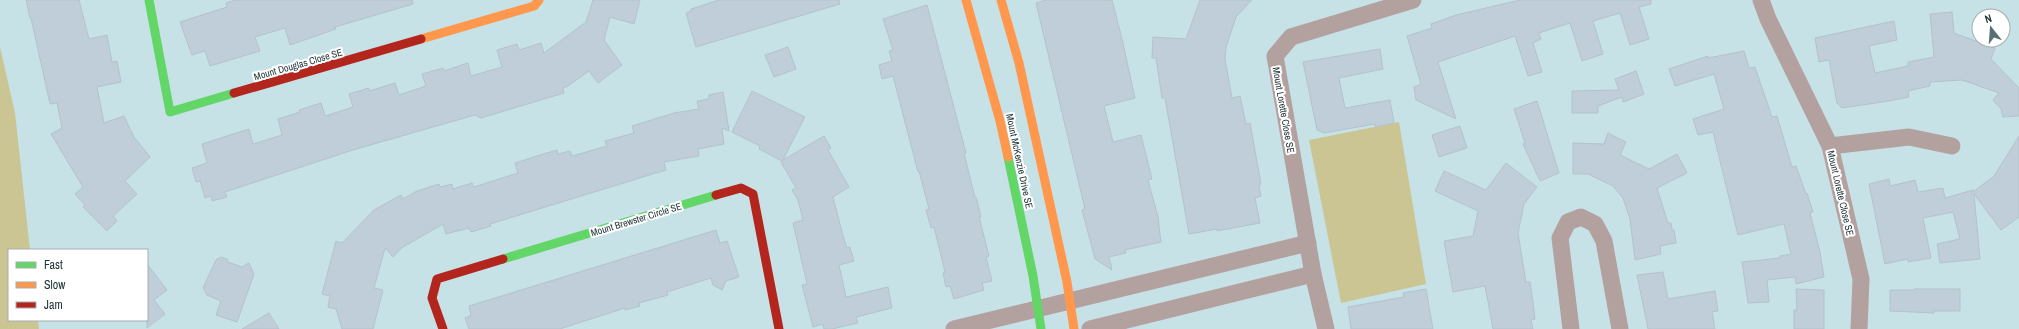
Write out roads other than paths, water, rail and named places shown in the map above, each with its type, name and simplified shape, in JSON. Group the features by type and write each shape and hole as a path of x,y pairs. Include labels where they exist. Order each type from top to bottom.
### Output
{"street":[{"name":"Mount Douglas Close SE","path":"149,0 170,112 534,6 539,0"},
{"name":"Mount McKenzie Drive SE","path":"966,0 1000,121 1033,276 1041,329"},
{"name":"Mount McKenzie Drive SE","path":"1001,0 1019,63 1070,301 1074,329"},
{"name":"Mount Lorette Close SE","path":"1326,329 1313,274 1275,56 1291,38 1412,0"},
{"name":"Mount Lorette Close SE","path":"1761,0 1768,19 1830,146 1861,279 1859,329"},
{"path":"1830,146 1909,137 1952,146"},
{"name":"Mount Brewster Circle SE","path":"443,329 432,298 437,279 741,188 753,194 779,329"},
{"path":"1571,329 1560,238 1568,222 1581,217 1595,224 1604,241 1620,329"},
{"path":"954,329 1308,243"},
{"path":"1090,329 1313,274"}]}
